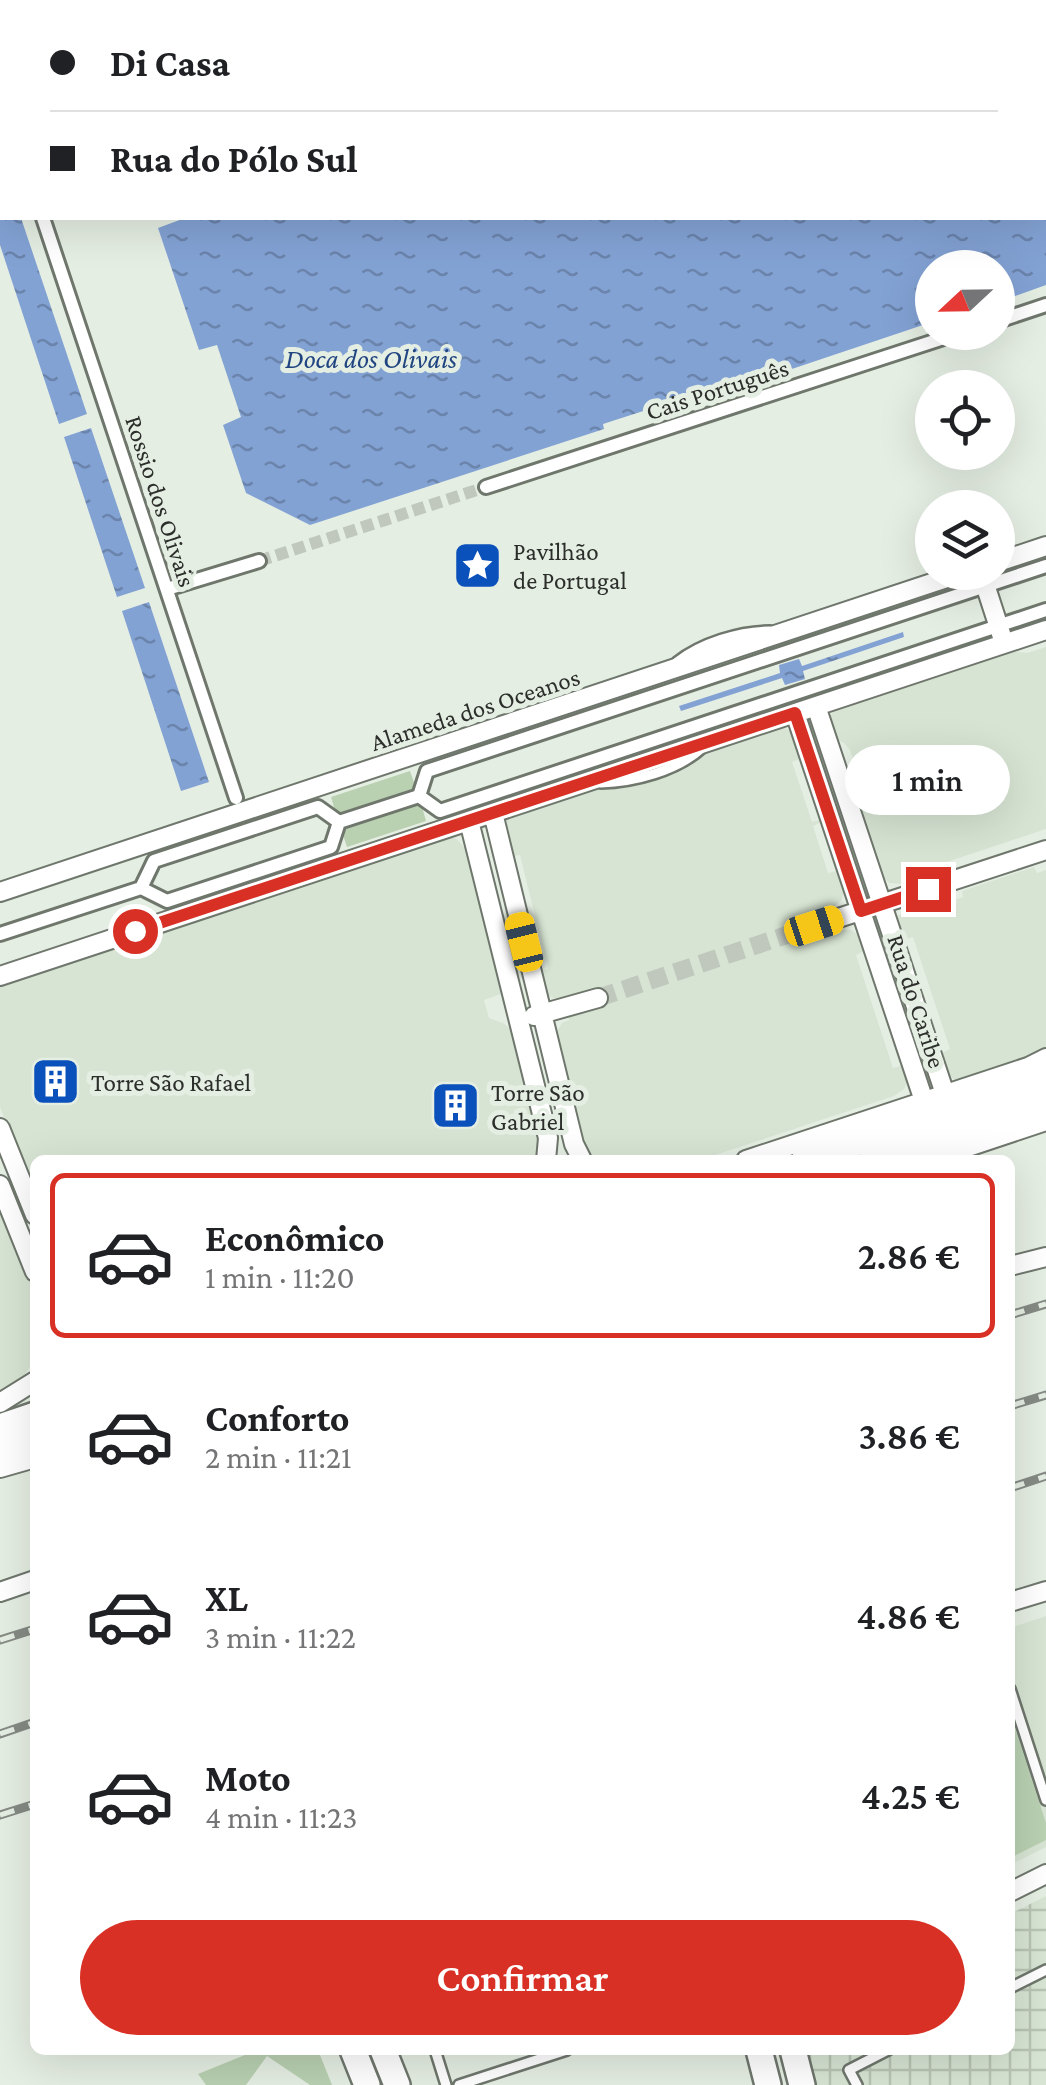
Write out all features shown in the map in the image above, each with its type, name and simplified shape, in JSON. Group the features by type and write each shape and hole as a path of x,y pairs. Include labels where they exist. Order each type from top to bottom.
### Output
{"main road":[{"path":"817,1155 1040,1072"},
{"path":"886,1155 1046,1102"},
{"path":"0,1426 30,1417"},
{"path":"0,1449 30,1439"},
{"path":"355,2055 366,2085"},
{"path":"385,2055 397,2085"},
{"path":"760,2055 768,2085"},
{"path":"794,2055 802,2085"}],"street":[{"name":"Rossio dos Olivais","path":"44,220 236,798"},
{"path":"1015,315 1046,305"},
{"name":"Cais Português","path":"486,487 915,347"},
{"path":"1015,556 1046,546"},
{"path":"167,588 259,561"},
{"name":"Alameda dos Oceanos","path":"1015,572 1046,566"},
{"name":"Alameda dos Oceanos","path":"0,892 915,589"},
{"name":"Alameda dos Oceanos","path":"419,796 427,771 951,590"},
{"path":"987,590 1002,634"},
{"name":"Alameda dos Oceanos","path":"0,976 816,706 1002,634 1046,610"},
{"name":"Alameda dos Oceanos","path":"419,796 440,810 1002,634 1046,630"},
{"name":"Rua do Caribe","path":"816,706 945,1094"},
{"name":"Rua do Caribe","path":"795,713 924,1101"},
{"path":"806,746 826,739"},
{"name":"Alameda dos Oceanos","path":"339,822 419,796"},
{"name":"Alameda dos Oceanos","path":"140,888 154,861 286,817 318,807 339,822"},
{"path":"492,813 580,1155"},
{"path":"469,821 548,1138 546,1155"},
{"name":"Alameda dos Oceanos","path":"0,934 140,888 167,901 331,847 339,822"},
{"path":"814,926 1046,850"},
{"path":"482,876 507,870"},
{"path":"519,1020 598,998"},
{"path":"761,1155 945,1094 1040,1072 1046,1058"},
{"path":"955,1155 1046,1122"},
{"path":"0,1128 30,1202"},
{"path":"25,1189 2,1194 30,1260"},
{"path":"1015,1265 1046,1256"},
{"path":"0,1403 30,1384"},
{"path":"0,1468 30,1459"},
{"path":"0,1592 30,1582"},
{"path":"1015,1600 1046,1591"},
{"path":"1015,1890 1046,1874"}],"lane":[{"path":"1040,1072 1046,1045"},
{"path":"1015,1704 1046,1800"},
{"path":"1015,1986 1046,1970"},
{"path":"437,2055 446,2085"},
{"path":"459,2085 552,2055"},
{"path":"857,2085 849,2070 878,2055"}],"shaded area":[{"path":"1046,647 1046,829 902,877 902,884 889,883 879,872 840,755 861,811 869,809 850,750 835,738 831,728 834,709 851,699 859,703 948,674 952,666 1001,650 1027,653"},
{"path":"783,726 793,734 802,758 792,762 812,822 824,821 813,826 828,873 840,870 845,890 841,901 831,909 838,930 851,930 861,937 866,950 856,955 893,1068 904,1065 907,1083 894,1096 715,1155 589,1155 581,1146 554,1036 562,1023 569,1020 564,998 545,993 537,972 548,969 520,855 508,857 504,825 509,816 582,788 620,789 687,766 719,743"},
{"path":"444,836 457,839 469,853 503,991 484,1000 489,1018 512,1030 539,1136 538,1155 30,1155 30,1182 0,1107 0,981"},
{"path":"1034,867 1037,873 1046,870 1046,1052 964,1079 953,1079 940,1054 950,1049 913,937 902,940 898,916 925,903 928,909 963,897 962,891"},
{"path":"0,1214 30,1281 30,1367 19,1382 0,1392"},
{"path":"1046,1616 1046,1847 1015,1862 1015,1626"},
{"path":"1046,1896 1046,2085 817,2085 809,2055 1015,2055 1015,1912"}],"green space":[{"path":"410,771 416,788 336,814 331,797"},
{"path":"421,803 426,821 347,847 341,829"},
{"path":"1015,1728 1046,1823 1046,1840 1015,1856"},
{"path":"245,2055 320,2055 332,2085 310,2085 267,2056 246,2085 206,2085 198,2074"}],"water":[{"path":"0,220 22,220 87,414 59,424 0,245"},
{"name":"Doca dos Olivais","path":"180,220 1046,220 1046,285 1015,296 1015,250 915,250 915,328 699,400 696,394 603,424 604,429 310,525 246,493 223,425 241,417 217,345 199,350 158,228"},
{"path":"91,428 145,588 117,597 64,437"},
{"path":"149,602 209,782 181,791 122,611"},
{"path":"903,632 904,637 803,671 805,679 785,685 782,678 681,711 679,706 780,673 779,665 799,659 802,666"}],"tunnel":[{"path":"259,561 486,487"},
{"path":"598,998 814,926"}],"railway":[{"path":"1015,1313 1046,1304"},
{"path":"1015,1404 1046,1395"},
{"path":"1015,1486 1046,1476"},
{"path":"0,1640 30,1631"},
{"path":"0,1734 30,1724"},
{"path":"0,1815 30,1806"}],"place":[{"name":"Pavilhão de Portugal","path":"478,565"},
{"name":"Torre São Rafael","path":"56,1082"},
{"name":"Torre São Gabriel","path":"456,1106"}],"route":[{"path":"135,931 795,713 861,911 928,889"}]}
